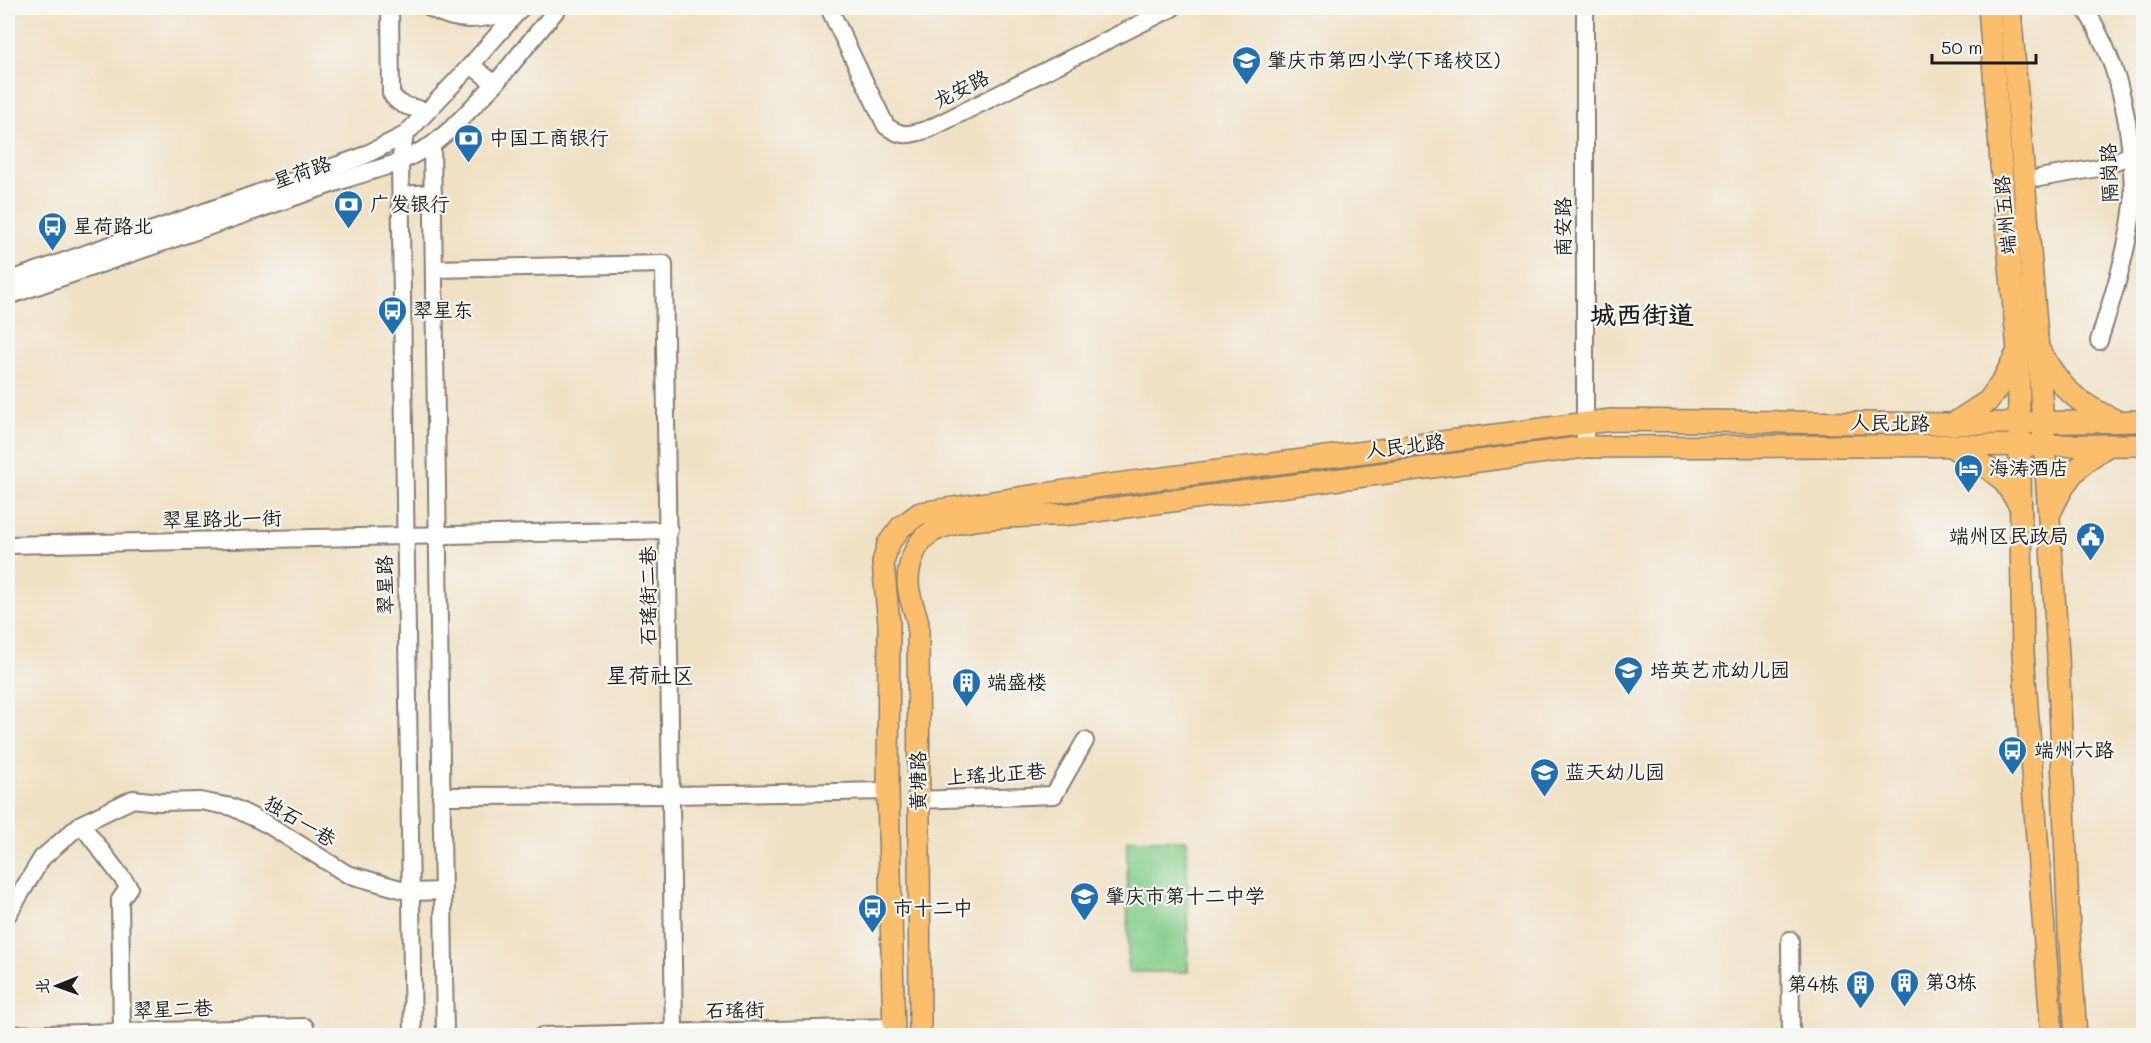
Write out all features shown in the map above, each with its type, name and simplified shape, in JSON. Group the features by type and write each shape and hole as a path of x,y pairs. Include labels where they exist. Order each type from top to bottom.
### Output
{"main road":[{"name":"端州五路","path":"1989,8 2004,202 2042,422 2043,445"},
{"name":"端州五路","path":"2010,8 2028,350 2019,423 2019,445"},
{"path":"2019,504 2003,480 1958,445 1960,424 1988,401 2028,350 2072,395 2090,409 2119,421"},
{"name":"人民北路","path":"889,623 883,563 885,554 888,544 920,513 1078,489 1611,420 1960,424 2144,421"},
{"path":"2019,445 2023,653 2052,1035"},
{"path":"2043,445 2058,655 2069,933 2076,1035"},
{"path":"2048,519 2073,471 2109,445"},
{"name":"人民北路","path":"929,533 951,524 1007,517 1072,514 1585,447 2144,445"},
{"name":"黄塘路","path":"920,1035 917,800 918,623 908,584 909,570 918,544 929,533"},
{"name":"黄塘路","path":"889,623 888,791 893,1031"}],"street":[{"path":"390,8 391,93 395,101 401,105 427,111"},
{"path":"431,8 449,17 475,20 519,9"},
{"name":"星荷路","path":"8,296 338,181 400,162 432,145 452,128 495,84 558,8"},
{"name":"龙安路","path":"829,8 886,126 898,134 911,135 929,129 1154,11 1172,8"},
{"name":"南安路","path":"1585,8 1585,447"},
{"name":"隔岗路","path":"2085,8 2100,33 2121,86 2131,154 2133,202 2120,274 2099,341"},
{"name":"星荷路","path":"8,281 361,157 405,135 471,65 519,9"},
{"path":"471,65 495,84"},
{"name":"翠星路","path":"405,135 400,162 412,1035"},
{"path":"432,145 445,1035"},
{"path":"2039,178 2098,168 2131,154"},
{"path":"401,195 433,193"},
{"name":"石瑶街二巷","path":"434,269 664,264 674,1034"},
{"name":"翠星路北一街","path":"8,545 669,530"},
{"name":"上瑶北正巷","path":"917,800 1054,795 1084,741"},
{"path":"441,796 888,791"},
{"name":"独石一巷","path":"81,824 133,799 159,802 200,801 232,807 267,824 347,874 411,892 443,891"},
{"path":"8,914 42,858 81,824 129,887 120,900 122,1032"},
{"path":"1790,940 1791,1035"},
{"name":"翠星二巷","path":"8,1035 305,1031"},
{"name":"石瑶街","path":"542,1035 893,1031"}],"green space":[{"path":"1127,840 1187,840 1188,972 1128,972"}],"place":[{"name":"肇庆市第四小学(下瑶校区)","path":"1246,86"},
{"name":"中国工商银行","path":"468,164"},
{"name":"广发银行","path":"349,230"},
{"name":"星荷路北","path":"52,252"},
{"name":"翠星东","path":"392,336"},
{"name":"海涛酒店","path":"1968,494"},
{"name":"端州区民政局","path":"2090,562"},
{"name":"培英艺术幼儿园","path":"1629,696"},
{"name":"端盛楼","path":"966,708"},
{"name":"端州六路","path":"2013,776"},
{"name":"蓝天幼儿园","path":"1544,798"},
{"name":"肇庆市第十二中学","path":"1084,922"},
{"name":"市十二中","path":"872,934"},
{"name":"第3栋","path":"1904,1008"},
{"name":"第4栋","path":"1860,1010"}],"district":[{"name":"城西街道","path":"1642,315"},
{"name":"星荷社区","path":"650,675"}]}
